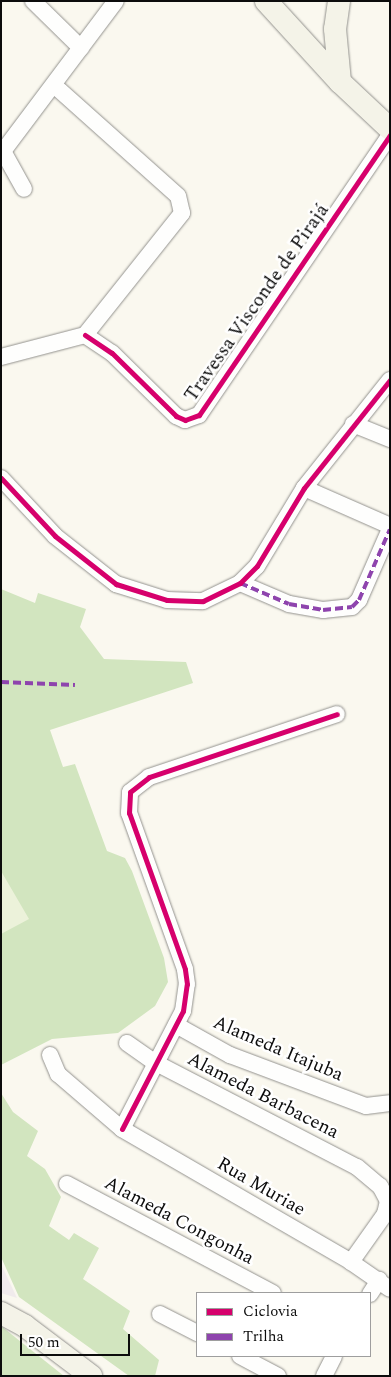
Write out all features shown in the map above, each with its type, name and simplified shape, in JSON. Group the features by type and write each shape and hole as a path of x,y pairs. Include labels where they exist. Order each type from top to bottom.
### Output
{"main road":[{"path":"266,1 340,82 390,129"},
{"path":"338,1 335,29 340,82"},
{"path":"1,1313 25,1326 91,1376"}],"street":[{"path":"33,1 81,48"},
{"path":"24,189 2,154 116,1"},
{"path":"1,357 85,335 179,220 183,206 178,196 54,85"},
{"name":"Travessa Visconde de Pirajá","path":"85,335 112,353 176,416 185,420 199,415 390,135"},
{"path":"1,478 90,567 140,595 203,601 240,583 280,532 304,488 353,424 390,380"},
{"path":"353,424 390,439"},
{"path":"240,583 289,604 323,610 352,607 359,600 390,528 304,488"},
{"path":"122,1129 183,1011 185,969 129,813 130,792 149,777 338,714"},
{"name":"Alameda Itajuba","path":"176,1025 230,1054 366,1106 390,1103"},
{"name":"Alameda Barbacena","path":"127,1042 156,1063 357,1167 380,1186 388,1200 385,1214 352,1262"},
{"name":"Rua Muriae","path":"50,1055 58,1074 122,1129 352,1262 379,1288"},
{"name":"Alameda Congonha","path":"67,1184 271,1292"},
{"path":"160,1314 196,1332"},
{"path":"242,1357 278,1376"},
{"path":"324,1376 334,1357"}],"shaded area":[{"path":"1,1264 17,1298 1,1293"}],"green space":[{"path":"1,589 35,603 38,593 86,609 80,627 104,659 186,662 193,683 50,730 63,767 75,764 107,851 125,858 132,871 164,958 168,982 155,1006 118,1033 52,1039 1,1065"},
{"path":"1,871 29,919 1,934"},
{"path":"1,1093 13,1112 38,1131 27,1156 45,1169 61,1197 49,1226 69,1240 74,1233 99,1248 83,1279 130,1311 123,1329 159,1360 155,1376 129,1376 19,1297 1,1257"},
{"path":"1,1326 64,1376 1,1376"}],"marked path":[{"path":"240,583 289,604 323,610 352,607 359,600 390,529"},
{"path":"1,682 75,685"}],"cycle path":[{"path":"85,335 112,353 176,416 185,420 199,415 390,135"},
{"path":"1,478 55,536 116,584 167,600 203,601 240,583 257,566 304,488 390,380"},
{"path":"122,1129 183,1011 187,984 185,969 129,813 130,792 149,777 337,714"}]}
